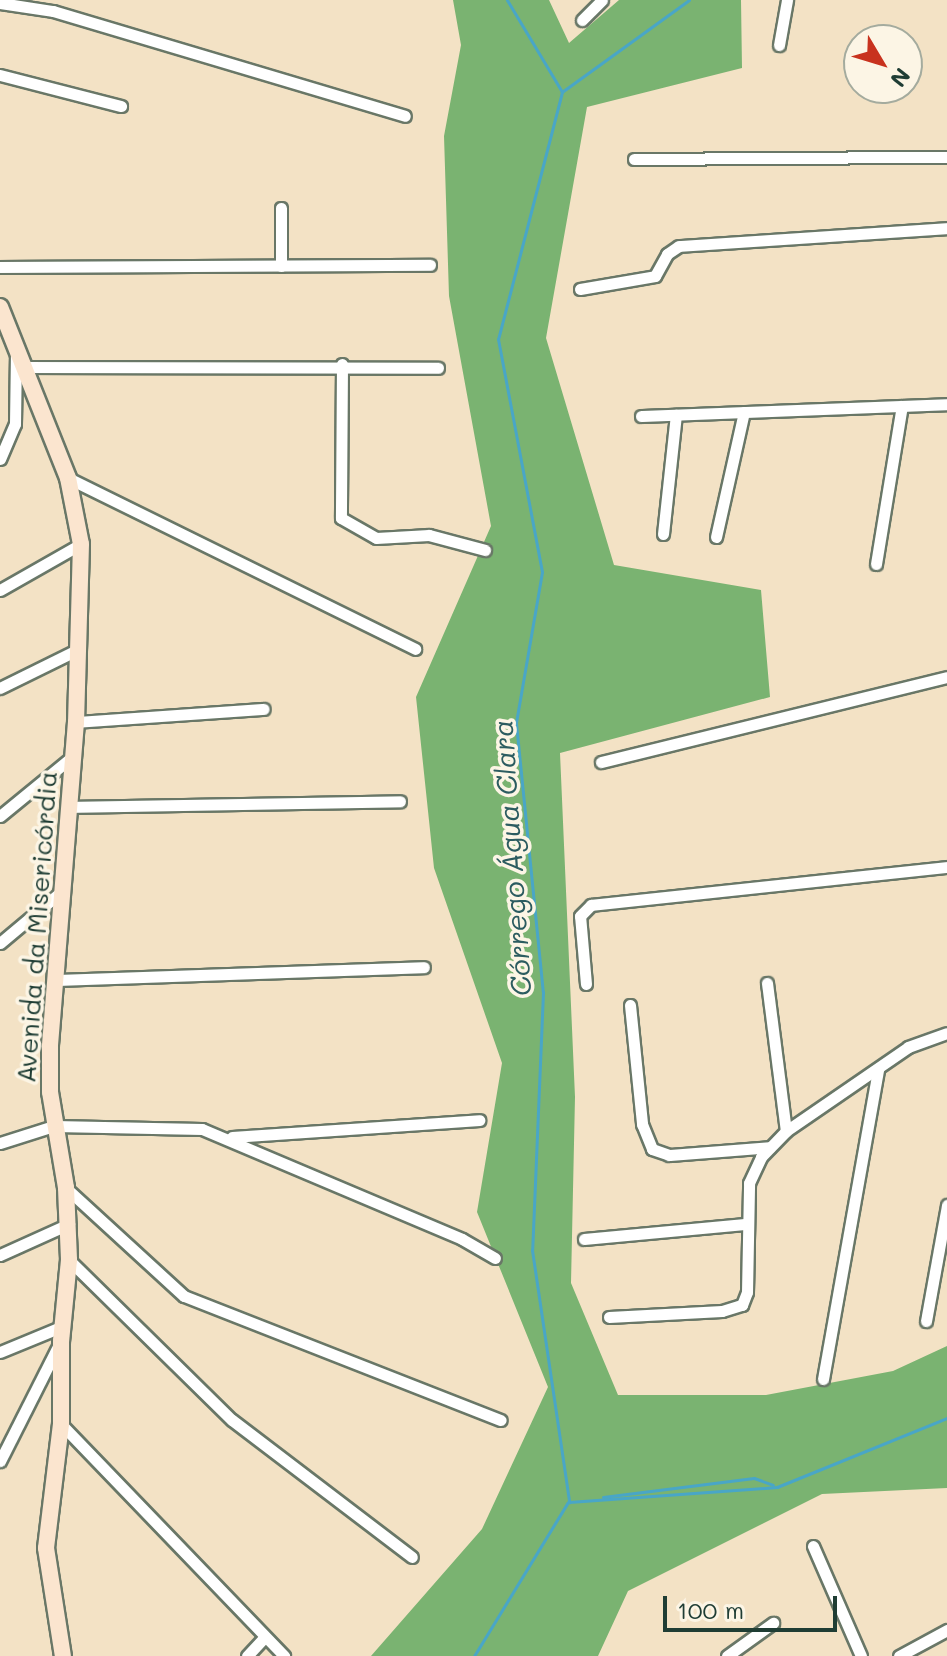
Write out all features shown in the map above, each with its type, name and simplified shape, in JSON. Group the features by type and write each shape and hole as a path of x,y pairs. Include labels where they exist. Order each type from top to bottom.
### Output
{"street":[{"path":"582,20 602,0"},
{"path":"779,45 787,0"},
{"path":"0,3 53,11 405,116"},
{"path":"0,75 121,106"},
{"path":"634,159 947,157"},
{"path":"281,208 281,266"},
{"path":"580,289 655,276 667,254 679,246 947,228"},
{"path":"0,267 430,265"},
{"name":"Avenida da Misericórdia","path":"0,307 68,478 81,544 83,603 77,650 76,722 50,1047 54,1126 66,1188 69,1224 69,1260 61,1334 61,1424 46,1548 63,1656"},
{"path":"0,459 15,424 17,344"},
{"path":"25,367 342,364 438,368"},
{"path":"342,364 341,518 376,538 429,535 485,550"},
{"path":"641,416 947,404"},
{"path":"876,564 902,406"},
{"path":"716,537 744,412"},
{"path":"663,534 676,415"},
{"path":"68,478 415,649"},
{"path":"0,590 81,544"},
{"path":"0,688 77,650"},
{"path":"601,762 947,677"},
{"path":"76,722 264,709"},
{"path":"0,816 72,757"},
{"path":"70,807 400,801"},
{"path":"586,984 580,916 591,905 947,867"},
{"path":"0,943 62,891"},
{"path":"55,980 424,967"},
{"path":"767,983 786,1131"},
{"path":"630,1005 642,1124 652,1149 669,1155 770,1147"},
{"path":"609,1317 722,1311 742,1305 747,1292 747,1224 752,1171 770,1147 786,1131 908,1047 947,1033"},
{"path":"823,1379 878,1069"},
{"path":"232,1137 479,1120"},
{"path":"0,1143 54,1126 186,1126 232,1137 495,1258"},
{"path":"66,1188 189,1299 501,1420"},
{"path":"926,1321 947,1205"},
{"path":"0,1255 69,1224"},
{"path":"584,1239 747,1224"},
{"path":"69,1260 232,1420 412,1557"},
{"path":"0,1352 61,1334"},
{"path":"0,1461 61,1334"},
{"path":"61,1424 284,1656"},
{"path":"813,1546 861,1656"},
{"path":"727,1656 773,1623"},
{"path":"899,1656 947,1630"},
{"path":"247,1656 265,1637"}],"green space":[{"path":"453,0 549,0 569,43 619,0 741,0 742,68 587,107 546,338 614,565 761,590 770,697 560,753 575,1097 571,1283 618,1395 766,1395 893,1371 947,1346 947,1488 822,1494 628,1591 598,1656 371,1656 482,1529 548,1387 477,1212 502,1063 434,868 416,697 491,526 449,296 444,136 461,45"}],"waterway":[{"path":"507,0 562,92"},
{"name":"Córrego Água Clara","path":"689,0 562,92 498,339 542,572 516,723 543,992 532,1250 569,1502 777,1487 947,1418"},
{"path":"603,1497 754,1478 773,1485"},
{"path":"474,1656 568,1502"}]}
